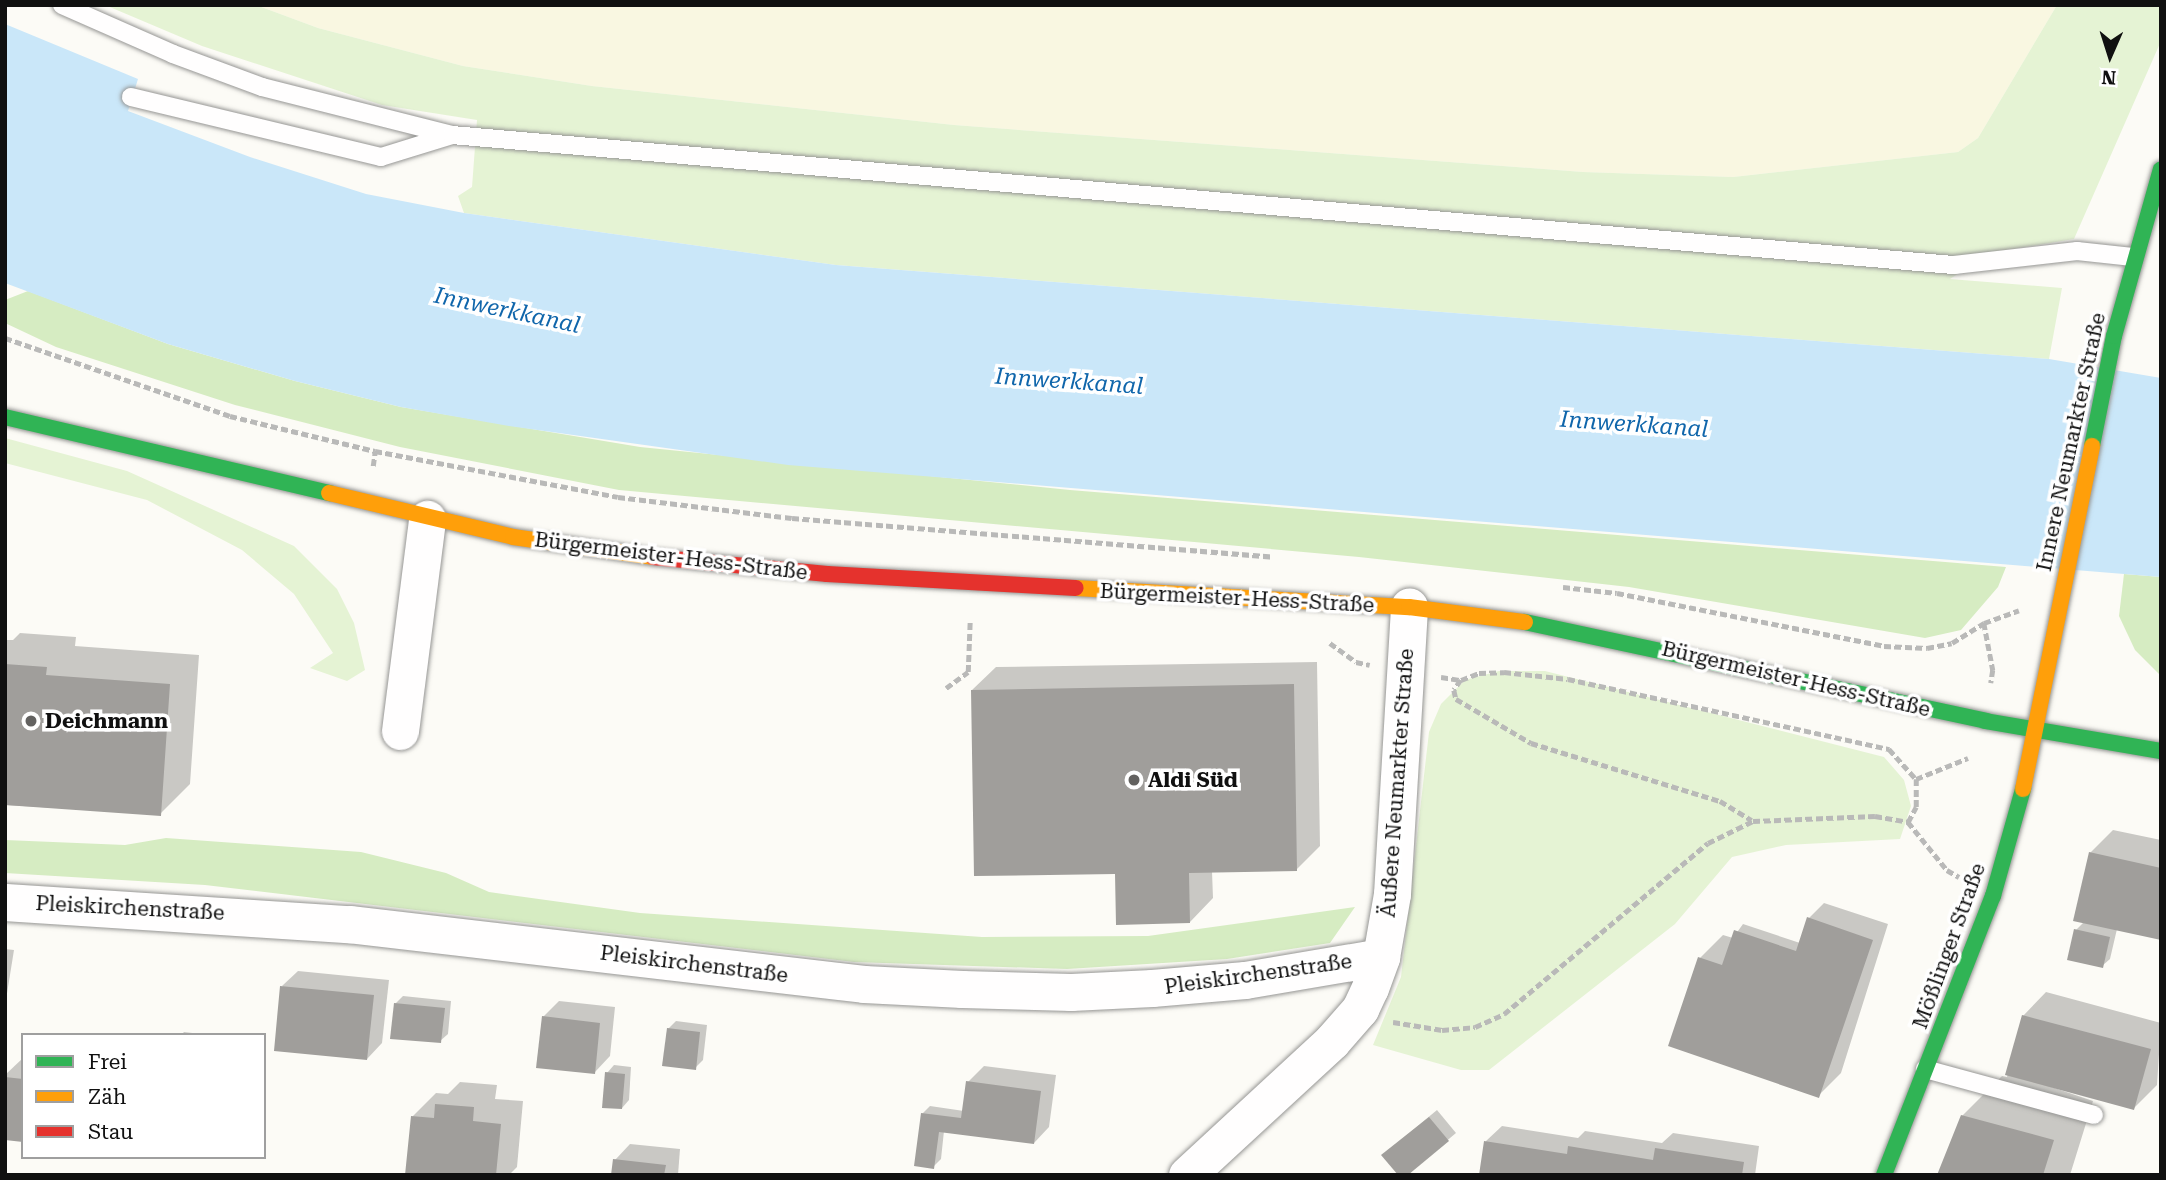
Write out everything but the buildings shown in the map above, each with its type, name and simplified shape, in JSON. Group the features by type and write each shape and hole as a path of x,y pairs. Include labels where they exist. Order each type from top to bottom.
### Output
{"main road":[{"name":"Innere Neumarkter Straße","path":"2038,727 2059,595 2114,336 2133,257 2161,169"},
{"name":"Bürgermeister-Hess-Straße","path":"5,417 427,519 513,537 649,556 827,573 1409,607 1503,617 1592,633 1972,718 2038,727 2161,751"},
{"name":"Mößlinger Straße","path":"1884,1175 1993,896 2038,727"}],"street":[{"path":"400,731 427,519"},
{"name":"Äußere Neumarkter Straße","path":"1187,1175 1332,1041 1360,1010 1381,957 1392,894 1409,607"},
{"name":"Pleiskirchenstraße","path":"5,902 349,924 864,984 962,989 1071,992 1153,988 1245,980 1381,957"}],"lane":[{"path":"62,5 173,54 262,87 453,135 1954,265 2077,251 2133,257"},
{"path":"131,97 381,157 453,135"},
{"path":"1925,1069 2094,1115"}],"path":[{"path":"5,338 230,416 375,452"},
{"path":"957,617 984,620"},
{"path":"946,688 968,672 970,619"},
{"path":"1322,640 1356,662 1461,680 1479,673 1504,672 1568,679 1889,748 1916,779 1916,807 1908,822"},
{"path":"1461,680 1454,690 1456,699 1531,743 1720,801 1753,821"},
{"path":"1916,779 1974,755 2029,764"},
{"path":"1360,1010 1402,1026 1442,1030 1475,1027 1504,1014 1708,843 1753,821 1875,816 1908,822 1947,870 1993,896"}],"shaded area":[{"path":"256,5 2057,5 1978,138 1958,152 1733,177 1583,172 954,125 592,86 463,66 318,28"}],"green space":[{"path":"105,5 256,5 318,28 463,66 592,86 954,125 1583,172 1733,177 1958,152 1978,138 2057,5 2161,5 2161,41 2074,239 1989,253 1950,279 2062,288 2049,359 836,265 464,213 458,196 472,187 477,120 382,105 202,46"},
{"path":"28,291 168,344 295,381 401,407 640,447 1070,490 2006,567 1998,587 1961,630 1925,638 1629,587 1359,557 619,490 400,447 235,405 56,347 5,323 5,300"},
{"path":"5,438 127,471 294,546 337,589 354,623 365,670 347,681 310,668 333,653 294,594 242,550 147,500 5,463"},
{"path":"2124,574 2161,577 2161,676 2135,650 2119,616"},
{"path":"1499,671 1545,671 1884,757 1904,780 1911,806 1900,839 1786,845 1732,857 1675,924 1489,1070 1461,1070 1373,1045 1401,977 1429,732 1441,704 1465,680"},
{"path":"166,838 361,852 446,873 489,892 640,913 982,937 1148,936 1355,907 1330,943 1227,959 1067,969 854,962 205,885 5,873 5,840 125,845"}],"water":[{"name":"Innwerkkanal","path":"5,24 138,79 128,111 250,157 366,194 464,213 836,265 2049,359 2161,378 2161,577 788,465 509,426 401,407 295,381 168,344 5,283"}],"traffic: fast":[{"path":"2092,446 2114,336 2161,169"},
{"path":"5,417 329,493"},
{"path":"1525,622 1985,721 2161,751"},
{"path":"1884,1175 1993,896 2023,789"}],"traffic: slow":[{"path":"2023,789 2092,446"},
{"path":"329,493 513,537 653,557"},
{"path":"1076,588 1409,607 1525,622"}],"traffic: jam":[{"path":"653,557 827,574 1076,588"}],"place":[{"name":"Deichmann","path":"31,721"},
{"name":"Aldi Süd","path":"1134,780"}]}
